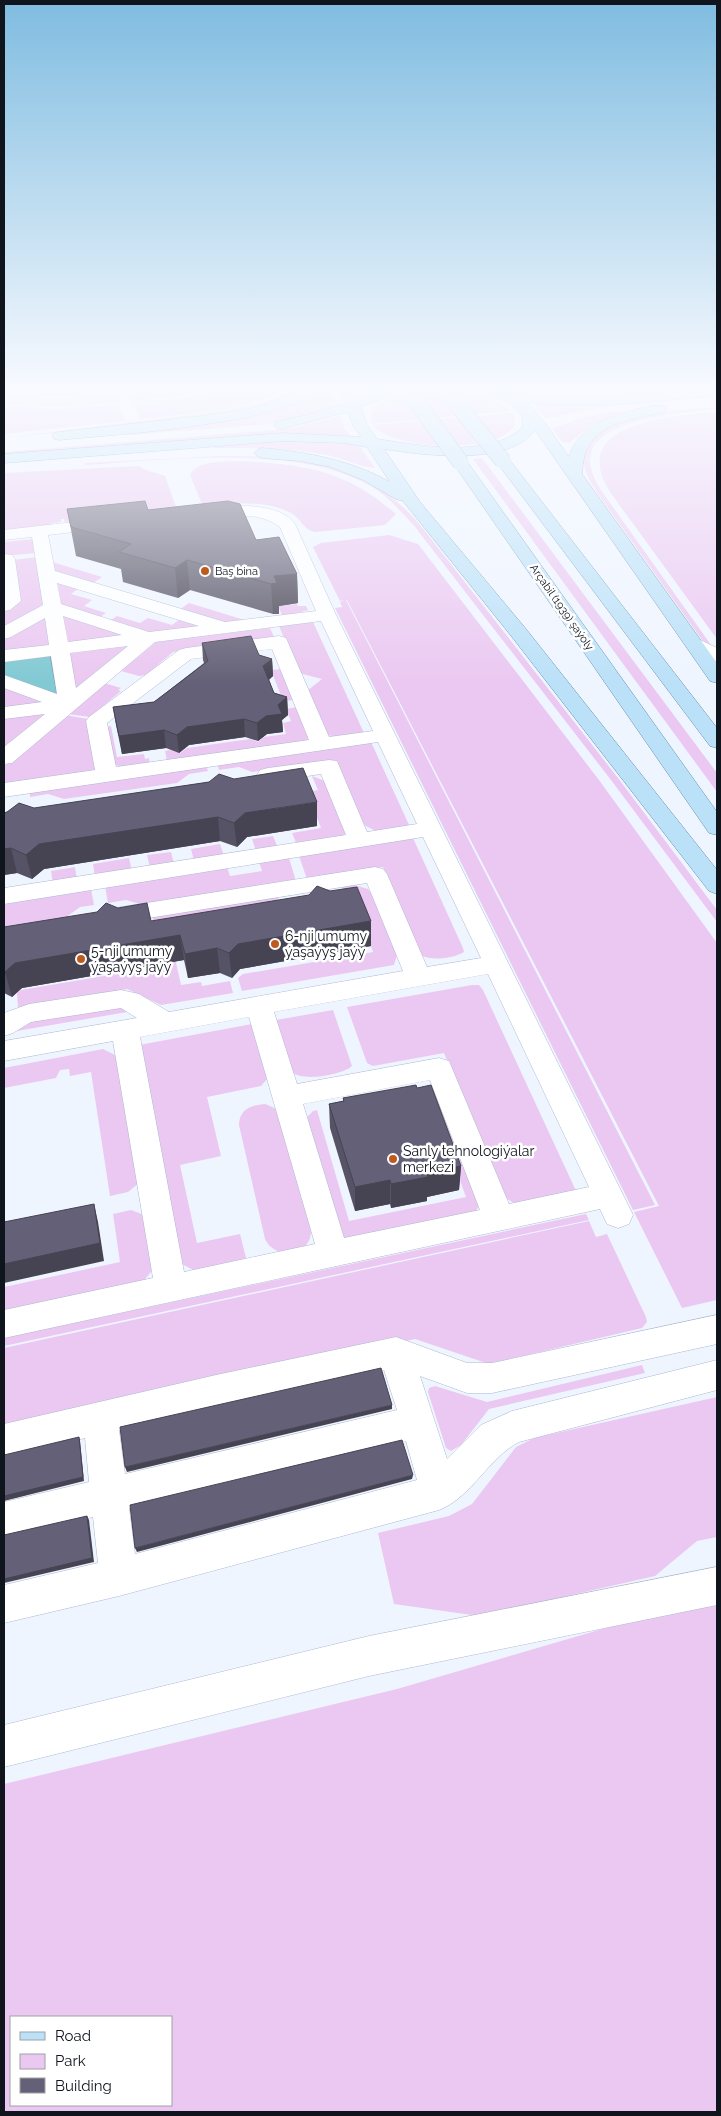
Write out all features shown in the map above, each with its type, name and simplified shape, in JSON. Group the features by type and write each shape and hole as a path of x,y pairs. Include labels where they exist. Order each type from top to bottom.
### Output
{"main road":[{"path":"387,486 414,505"},
{"path":"401,486 414,505 519,633 717,886"},
{"name":"Arçabil (1939) şaýoly","path":"477,486 717,828"},
{"path":"522,486 717,742"},
{"path":"582,486 717,676"}],"lane":[{"path":"4,1324 498,1218 613,1205 327,615 287,524 279,518 251,510 184,515"},
{"path":"4,535 120,522"},
{"path":"39,531 69,705"},
{"path":"4,560 6,559 12,601 4,606"},
{"path":"47,574 226,628"},
{"path":"4,633 52,606 149,638"},
{"path":"4,656 327,615"},
{"path":"4,758 149,638"},
{"path":"108,775 96,721 186,654 278,642 322,744"},
{"path":"694,643 717,656"},
{"path":"4,681 69,705"},
{"path":"4,713 69,705"},
{"path":"4,790 386,735"},
{"path":"250,777 329,766 360,840"},
{"path":"4,896 430,829"},
{"path":"92,920 375,874 419,978"},
{"path":"4,1051 496,964"},
{"path":"4,1026 17,1017 29,1014 112,999 130,1001 166,1023"},
{"path":"259,1006 333,1254"},
{"path":"125,1030 171,1288"},
{"path":"286,1097 439,1068 498,1218"},
{"path":"4,1441 216,1391 396,1352 467,1378 492,1378 717,1329"},
{"path":"396,1352 439,1492"},
{"path":"4,1604 119,1577 439,1492 492,1437 512,1427 717,1375"},
{"path":"100,1419 119,1577"},
{"path":"4,1520 417,1422"},
{"path":"4,1746 369,1656 717,1586"}],"green space":[{"path":"4,486 168,486 176,507 171,510 65,522 64,519 61,519 61,522 52,523 52,526 4,531"},
{"path":"194,486 356,486 396,514 385,525 315,532 307,529 291,513 270,506 248,503 202,504"},
{"path":"370,486 378,488 400,504 421,526 618,778 717,910 717,922 611,780 415,527 381,493"},
{"path":"493,486 503,486 717,773 717,792"},
{"path":"593,486 599,486 716,652 705,644"},
{"path":"607,486 717,486 717,639"},
{"path":"389,535 418,544 599,780 717,943 717,1300 682,1308 634,1212 659,1206 346,600 655,1205 633,1210 335,608 342,607 340,602 344,600 340,601 313,547 321,543"},
{"path":"34,539 36,553 4,556 4,542"},
{"path":"37,557 45,606 4,629 4,611 20,602 14,560"},
{"path":"52,562 102,577 92,584 53,572"},
{"path":"55,581 79,588 71,594 92,600 84,606 106,613 100,617 59,604"},
{"path":"189,603 251,622 227,624 179,610"},
{"path":"297,604 298,606 306,606 308,610 283,617 278,606"},
{"path":"61,614 131,637 66,644"},
{"path":"45,616 49,646 4,652 4,638"},
{"path":"117,616 140,623 148,618 172,625 180,619 206,627 153,633 111,620"},
{"path":"313,622 364,733 337,737 327,735 307,691 322,679 299,673 279,626"},
{"path":"270,628 275,639 173,652 146,675 139,676 121,671 156,642"},
{"path":"134,644 74,693 67,652"},
{"path":"282,669 295,700 283,701 271,670"},
{"path":"104,683 121,688 118,690 121,691 90,717 67,714"},
{"path":"4,687 48,704 4,709"},
{"path":"297,707 309,736 307,740 167,761 165,751 170,750 180,753 187,748 250,739 258,742 264,737 286,734 283,723 291,721 286,709"},
{"path":"51,712 4,750 4,718"},
{"path":"65,715 88,719 95,769 13,784 4,782 4,766"},
{"path":"111,726 117,757 144,754 145,759 149,758 150,764 122,767 113,764 105,727"},
{"path":"371,742 410,827 376,831 362,824 335,760 252,772 239,767 219,770 217,764"},
{"path":"206,766 208,771 189,774 177,783 64,799 48,794 30,797 30,791"},
{"path":"312,776 325,781 346,831 339,838 297,845 292,833 321,828 307,792 318,790"},
{"path":"273,836 278,848 256,851 252,839"},
{"path":"413,838 463,948 464,952 448,958 436,959 420,955 383,867 307,879 299,856"},
{"path":"220,844 224,856 194,861 191,849"},
{"path":"171,852 174,864 150,868 147,855"},
{"path":"129,858 132,871 95,877 93,864"},
{"path":"289,858 296,881 143,905 126,900 108,903 105,886 227,867 230,876 262,871 259,862"},
{"path":"75,867 77,880 53,884 51,871"},
{"path":"351,884 368,889 373,896 397,955 394,965 242,991 238,978 243,974 373,952 358,910 351,911 341,885"},
{"path":"91,889 94,905 80,907 65,918 4,927 4,902"},
{"path":"277,895 284,917 170,936 181,985 201,982 202,986 230,981 233,993 161,1005 127,989 18,1008 17,993 21,990 163,966 152,915"},
{"path":"479,985 483,990 577,1193 515,1204 503,1196 444,1053 373,1066 367,1063 347,1007"},
{"path":"120,1007 127,1012 11,1032 24,1023"},
{"path":"333,1010 352,1066 340,1072 313,1077 304,1077 292,1072 276,1020"},
{"path":"252,1024 268,1078 261,1086 207,1097 221,1156 180,1165 197,1243 240,1234 247,1262 195,1271 182,1264 139,1045"},
{"path":"103,1049 117,1056 139,1183 128,1192 110,1196 91,1072 70,1076 69,1069 60,1070 56,1078 4,1088 4,1068"},
{"path":"426,1087 436,1090 479,1206 476,1211 345,1238 339,1234 307,1117 317,1110 349,1221 466,1197"},
{"path":"265,1104 279,1112 282,1117 311,1230 310,1239 306,1245 300,1250 292,1252 284,1253 277,1251 265,1239 239,1125 241,1115 247,1109 255,1105"},
{"path":"131,1210 144,1215 153,1269 143,1282 4,1313 4,1287 120,1262 113,1214"},
{"path":"586,1214 589,1220 4,1346 4,1338"},
{"path":"589,1221 596,1237 607,1234 646,1317 647,1322 642,1328 489,1364 415,1339 4,1432 4,1348"},
{"path":"642,1365 645,1373 489,1409 461,1445 451,1451 446,1448 428,1392 429,1388 435,1386 487,1402"},
{"path":"717,1397 717,1537 697,1541 655,1576 479,1616 394,1604 378,1533 449,1516 472,1504 516,1447 534,1438"},
{"path":"717,1597 717,2112 4,2112 4,1784 397,1689"}],"water":[{"path":"50,654 57,694 4,676 4,660"}],"building":[{"path":"145,501 148,510 228,501 240,504 256,540 279,537 297,574 274,576 277,583 271,584 187,560 175,568 119,552 131,544 71,527 67,509"},
{"path":"251,636 259,655 272,659 263,666 274,693 287,697 278,705 282,714 266,716 257,723 244,719 187,727 177,735 164,730 119,736 113,707 154,702 208,661 202,643"},
{"path":"303,768 317,802 245,813 234,823 218,817 39,844 26,855 11,848 4,849 4,813 19,803 34,808 209,782 219,774 234,779"},
{"path":"317,886 330,891 357,887 371,921 238,944 229,953 217,948 185,954 180,935 15,963 4,971 4,927 97,912 106,903 118,908 147,903 151,921 309,895"},
{"name":"Sanly tehnologiýalar merkezi","path":"416,1085 417,1088 431,1085 461,1166 427,1173 428,1177 391,1184 390,1180 355,1187 329,1104 344,1101 343,1098"},
{"path":"94,1204 100,1243 4,1264 4,1222"},
{"path":"381,1368 392,1405 125,1467 120,1427"},
{"path":"79,1437 83,1477 4,1496 4,1455"},
{"path":"402,1440 413,1475 135,1548 130,1505"},
{"path":"87,1516 92,1558 4,1579 4,1535"}],"place":[{"name":"Baş bina","path":"205,571"},
{"name":"6-nji umumy ýaşaýyş jaýy","path":"275,944"},
{"name":"5-nji umumy ýaşaýyş jaýy","path":"81,959"},
{"name":"Sanly tehnologiýalar merkezi","path":"393,1159"}]}
